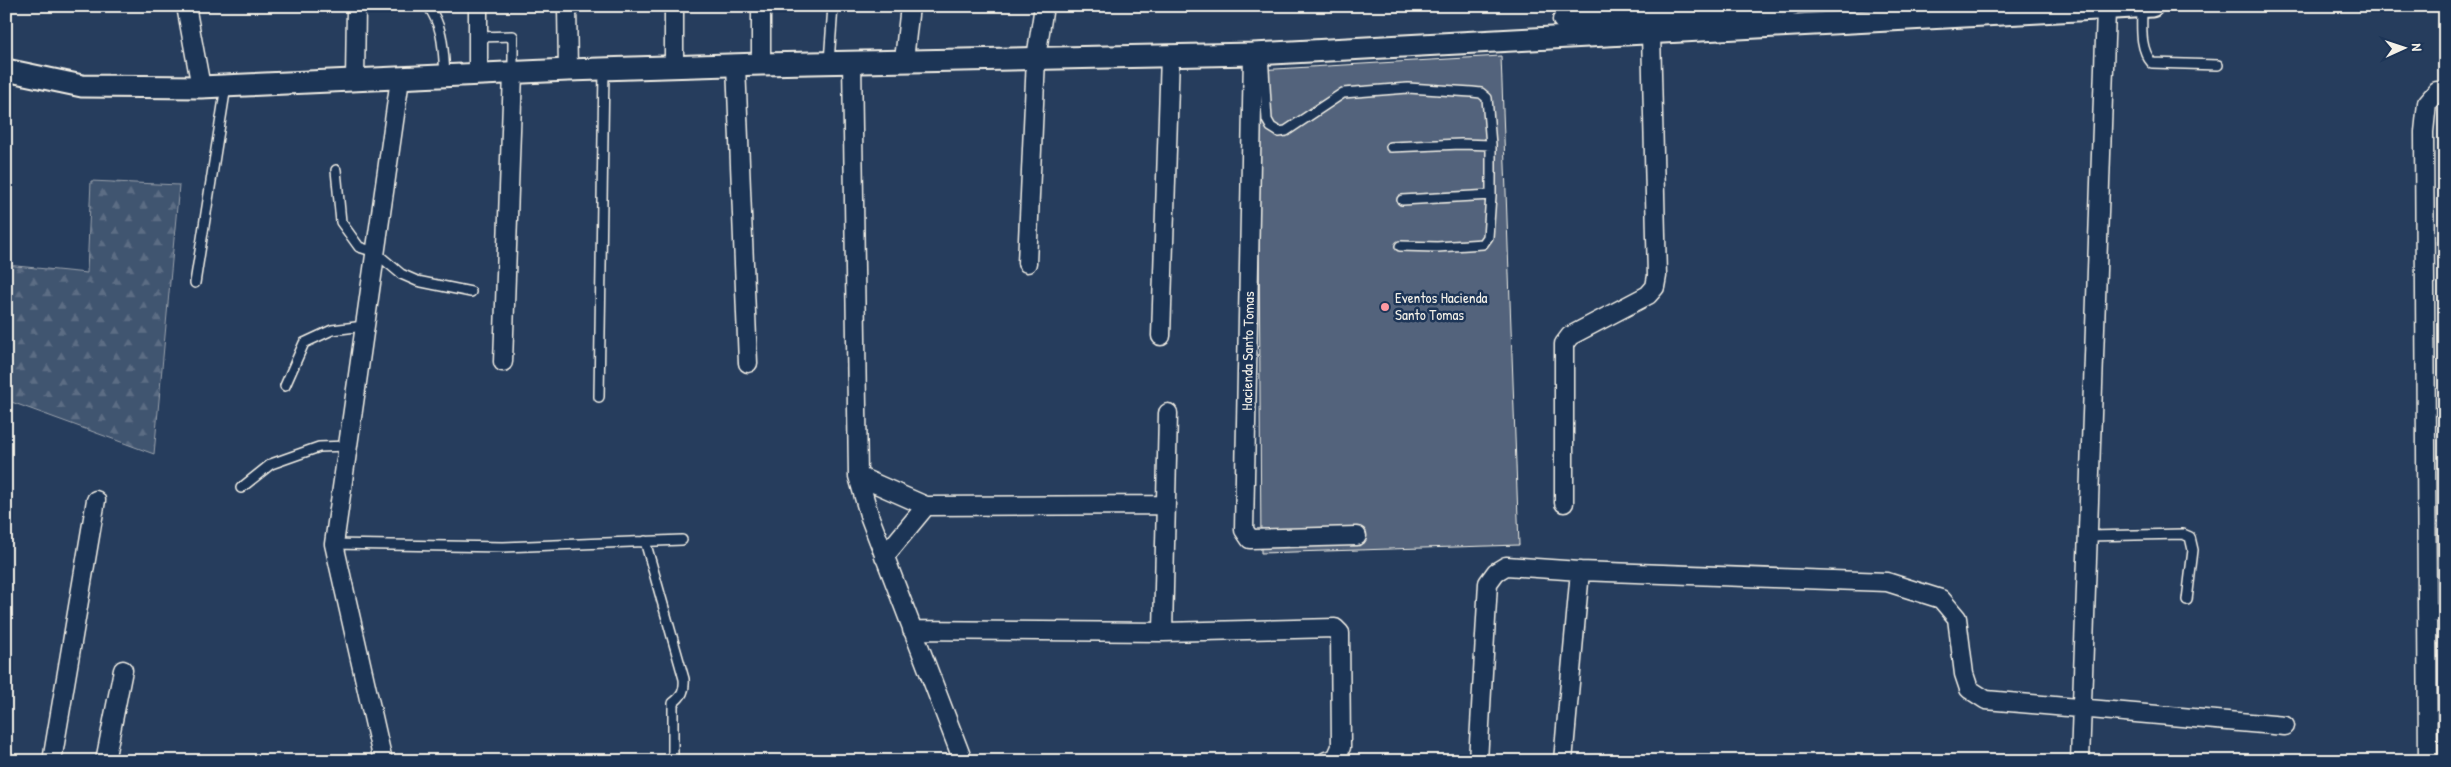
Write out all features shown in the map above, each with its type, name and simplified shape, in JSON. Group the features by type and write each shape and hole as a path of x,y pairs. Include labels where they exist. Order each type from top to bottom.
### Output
{"street":[{"path":"186,6 201,87"},
{"path":"355,81 356,6"},
{"path":"478,6 478,74"},
{"path":"567,6 568,70"},
{"path":"674,6 674,67"},
{"path":"761,6 761,64"},
{"path":"904,60 910,6"},
{"path":"1027,263 1036,58 1044,6"},
{"path":"1562,21 1651,33 1792,6"},
{"path":"6,70 82,86 201,87 568,70 852,61 1258,53 1562,21 1749,15 2106,10 2147,7"},
{"path":"2080,761 2106,10"},
{"path":"1564,503 1564,344 1570,336 1648,295 1655,287 1657,276 1651,33"},
{"name":"Hacienda Santo Tomas","path":"1258,53 1244,530 1250,539 1357,536"},
{"path":"1160,336 1170,55"},
{"path":"852,61 858,476 884,557 963,761"},
{"path":"736,65 748,363"},
{"path":"503,362 513,73"},
{"path":"383,761 334,544 400,79"},
{"path":"2428,761 2424,132 2427,103 2437,91 2445,91"},
{"path":"1163,632 1168,413"},
{"path":"858,476 926,506 1166,505"},
{"path":"52,761 96,500"},
{"path":"884,557 926,506"},
{"path":"1478,761 1488,583 1496,572 1506,566 1580,571 1887,582 1941,599 1957,618 1964,674 1970,689 1986,700 2285,726"},
{"path":"1563,761 1580,571"},
{"path":"2426,613 2445,612"},
{"path":"912,630 1163,632 1335,628 1340,633 1341,747 1336,758 1326,761"},
{"path":"106,761 123,670"}],"lane":[{"path":"428,6 439,22 443,38 445,76"},
{"path":"829,62 833,6"},
{"path":"2147,7 2144,48 2146,56 2152,63 2218,65"},
{"path":"479,37 513,36 513,73"},
{"path":"1258,53 1267,120 1271,127 1279,132 1286,131 1343,93 1408,88 1481,93 1487,98 1492,145 1491,195 1488,237 1484,244 1437,247 1400,246"},
{"path":"599,397 604,70"},
{"path":"195,283 226,86"},
{"path":"1391,147 1461,144 1492,145"},
{"path":"336,170 341,222 359,246 375,252 401,274 417,281 471,292"},
{"path":"1402,200 1491,195"},
{"path":"285,386 304,343 332,330 364,326"},
{"path":"241,488 271,464 319,448 348,446"},
{"path":"2088,536 2183,534 2190,537 2193,550 2187,600"},
{"path":"334,544 503,547 682,540"},
{"path":"645,541 684,679 685,689 681,696 673,703 672,709 673,761"}],"green space":[{"path":"91,181 179,185 154,454 6,400 6,265 87,273"}],"building":[{"name":"Eventos Hacienda Santo Tomas","path":"1501,56 1519,545 1261,553 1258,70"}],"place":[{"name":"Eventos Hacienda Santo Tomas","path":"1385,307"}]}
